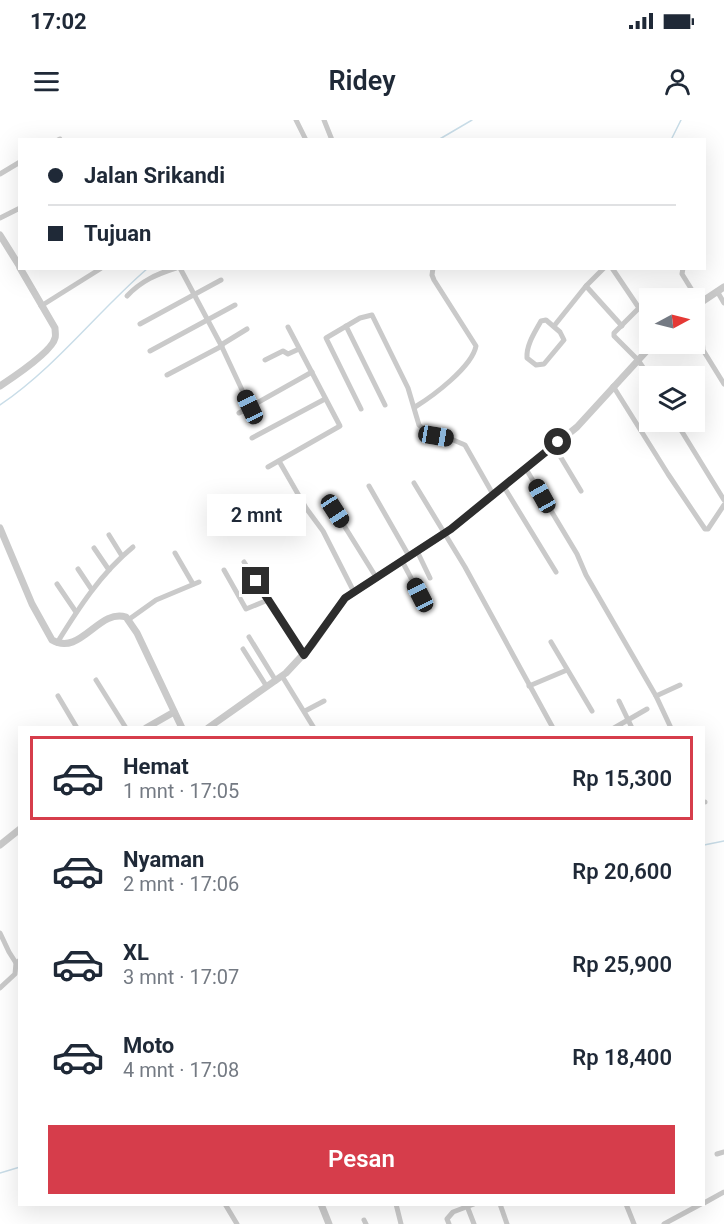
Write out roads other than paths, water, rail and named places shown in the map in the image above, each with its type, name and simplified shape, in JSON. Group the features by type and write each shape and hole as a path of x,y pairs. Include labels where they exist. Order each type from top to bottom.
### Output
{"street":[{"path":"296,120 305,138"},
{"path":"324,120 331,138"},
{"path":"0,174 18,163"},
{"path":"0,218 18,209"},
{"path":"0,235 18,265"},
{"path":"0,386 28,366 56,338 55,328 21,270"},
{"path":"41,306 98,270"},
{"path":"128,296 137,285 158,274 176,270"},
{"path":"182,270 250,407"},
{"path":"414,407 457,373 474,353 476,346 434,280 433,270"},
{"path":"554,326 602,270"},
{"path":"613,270 639,308 614,336 642,366"},
{"path":"683,270 682,274 689,288"},
{"path":"140,324 221,280"},
{"path":"586,286 622,326"},
{"path":"705,300 721,289 724,303"},
{"path":"150,351 235,305"},
{"path":"361,409 326,338 367,315 374,317 408,388 416,416 423,430 460,442 469,449 494,496"},
{"path":"546,320 554,326 563,335 564,340 544,364 536,366 527,358 527,348 541,321 546,320"},
{"path":"346,326 385,405"},
{"path":"268,467 340,426 288,327"},
{"path":"167,375 247,329"},
{"path":"266,360 283,351 288,354 299,349"},
{"path":"705,353 724,384"},
{"path":"211,726 279,678 304,655 342,602 354,592 444,533 494,496 554,446 585,419 643,354"},
{"path":"239,413 312,372"},
{"path":"613,386 705,529 708,529 724,505"},
{"path":"252,438 325,399"},
{"path":"682,432 724,500"},
{"path":"554,446 581,491"},
{"path":"279,461 306,508 323,531 354,592"},
{"path":"526,469 577,554 600,600 656,696 670,726"},
{"path":"414,483 494,620 552,726"},
{"path":"369,486 406,558 420,595"},
{"path":"504,487 556,572"},
{"path":"335,511 376,577"},
{"path":"0,528 32,604 49,636 57,643 66,644 77,640 116,616 123,616 137,633 181,726"},
{"path":"109,535 122,556"},
{"path":"57,643 92,590 133,547"},
{"path":"94,548 109,570"},
{"path":"417,552 430,578"},
{"path":"128,620 156,600 196,583 176,553"},
{"path":"244,562 304,655"},
{"path":"78,569 92,590"},
{"path":"224,570 246,609 268,600"},
{"path":"57,584 76,612"},
{"path":"249,637 305,711 313,726"},
{"path":"551,642 592,711"},
{"path":"243,649 267,687"},
{"path":"529,686 567,670"},
{"path":"96,680 125,726"},
{"path":"656,696 681,685"},
{"path":"58,696 76,726"},
{"path":"305,711 324,700"},
{"path":"619,701 631,726"},
{"path":"617,726 647,709"},
{"path":"149,726 174,711"},
{"path":"219,720 222,726"},
{"path":"0,845 18,831"},
{"path":"0,933 9,952 18,962 15,974 0,988"},
{"path":"717,1154 724,1152"},
{"path":"705,1202 724,1192"},
{"path":"226,1206 237,1224"},
{"path":"322,1206 329,1224"},
{"path":"396,1206 401,1224"},
{"path":"448,1224 447,1219 450,1214 467,1206"},
{"path":"469,1206 474,1224"},
{"path":"501,1206 507,1224"},
{"path":"627,1206 634,1224"},
{"path":"664,1224 698,1206"}],"waterway":[{"path":"441,138 472,120"},
{"path":"672,138 681,120"},
{"path":"0,405 40,374 146,270"},
{"path":"705,845 724,841"},
{"path":"0,1173 18,1168"}]}
